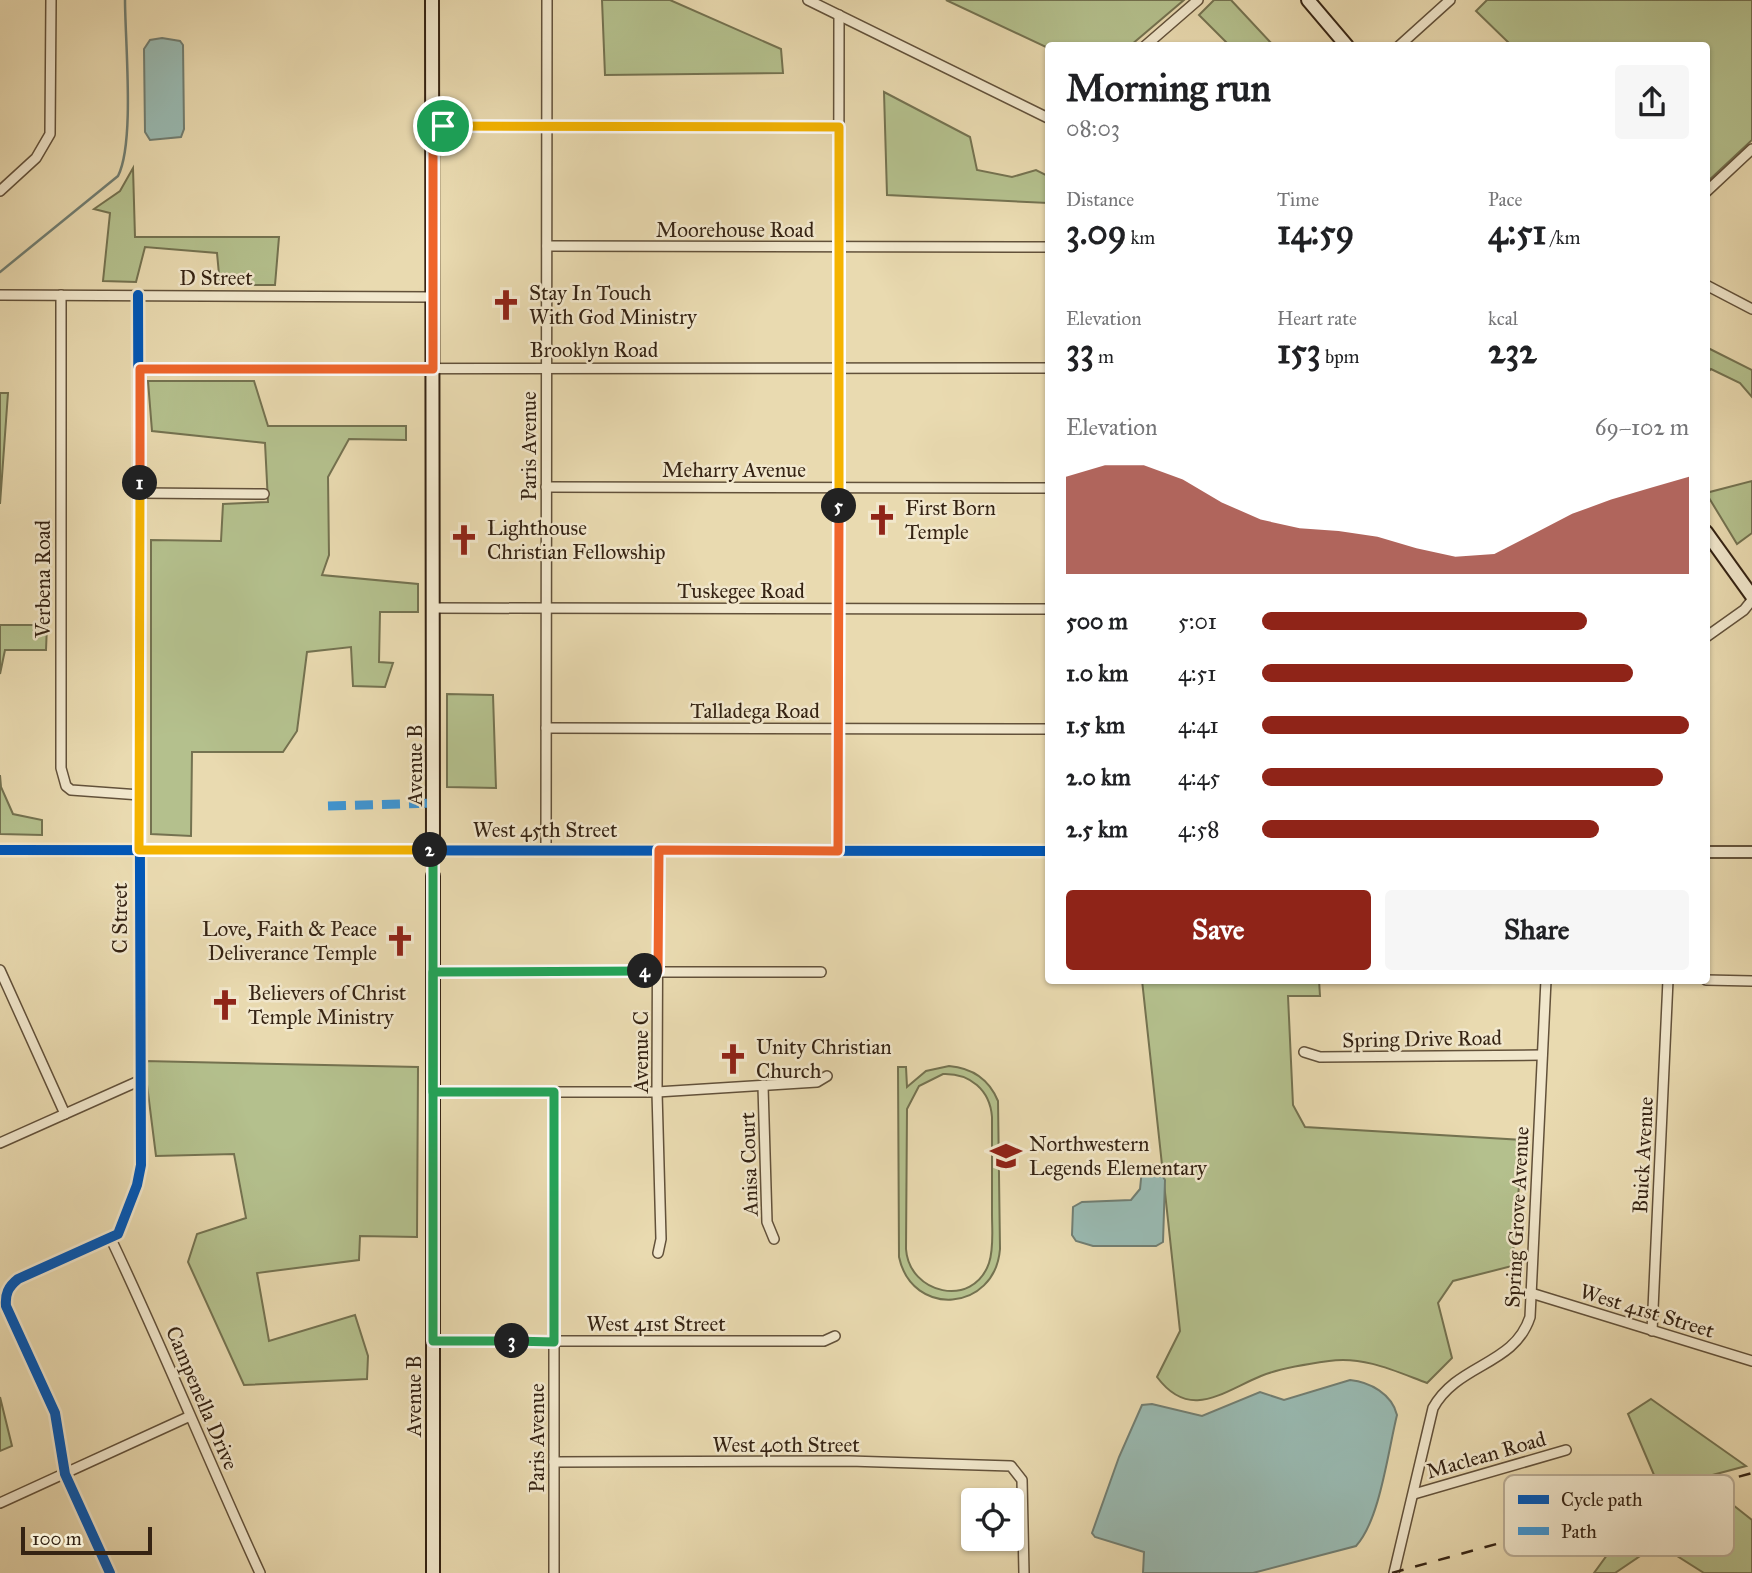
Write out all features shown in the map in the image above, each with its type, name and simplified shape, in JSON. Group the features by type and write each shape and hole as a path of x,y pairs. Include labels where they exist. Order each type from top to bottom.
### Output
{"main road":[{"name":"Avenue B","path":"432,0 433,850"},
{"path":"1308,0 1344,42"},
{"path":"1710,539 1752,598"},
{"name":"Avenue B","path":"433,876 433,1573"}],"street":[{"path":"0,191 37,158 50,134 51,0"},
{"name":"Paris Avenue","path":"546,850 547,0"},
{"path":"808,0 1045,117"},
{"path":"1150,42 1198,0"},
{"path":"1403,42 1450,0"},
{"path":"838,851 839,15"},
{"path":"433,127 839,127"},
{"path":"1710,188 1752,149"},
{"name":"Moorehouse Road","path":"547,246 1045,247"},
{"path":"1710,287 1752,309"},
{"name":"D Street","path":"0,295 433,297"},
{"name":"Verbena Road","path":"61,295 61,768 66,786 71,790 140,795"},
{"name":"C Street","path":"110,1237 118,1234 124,1225 141,1165 138,295"},
{"name":"Brooklyn Road","path":"140,369 1045,368"},
{"name":"Meharry Avenue","path":"546,487 1045,488"},
{"path":"139,493 264,494"},
{"path":"1710,634 1744,610 1752,598"},
{"name":"Tuskegee Road","path":"433,608 1045,609"},
{"name":"Talladega Road","path":"546,728 1045,729"},
{"name":"West 45th Street","path":"0,850 1045,851"},
{"name":"Avenue B","path":"433,850 433,876"},
{"name":"Avenue C","path":"658,1253 662,1239 657,1092 659,850"},
{"path":"1710,852 1752,852"},
{"path":"0,970 65,1114"},
{"path":"433,972 821,972"},
{"path":"1710,980 1752,981"},
{"name":"Spring Grove Avenue","path":"1394,1573 1433,1408 1442,1392 1458,1378 1511,1349 1524,1335 1530,1317 1546,984"},
{"name":"Buick Avenue","path":"1652,1331 1668,984"},
{"name":"Spring Drive Road","path":"1304,1052 1320,1057 1542,1055"},
{"path":"433,1092 657,1092 817,1082 827,1076"},
{"path":"0,1143 141,1080"},
{"name":"Anisa Court","path":"763,1086 767,1222 774,1239"},
{"name":"Paris Avenue","path":"554,1092 554,1573"},
{"path":"110,1237 18,1279 6,1291 6,1306 55,1413 65,1474 110,1573"},
{"name":"Campenella Drive","path":"110,1237 164,1352 188,1417 260,1573"},
{"name":"West 41st Street","path":"1531,1293 1752,1361"},
{"name":"West 41st Street","path":"433,1341 824,1341 835,1336"},
{"path":"0,1503 188,1417"},
{"name":"Maclean Road","path":"1414,1494 1566,1450"},
{"name":"West 40th Street","path":"554,1462 849,1461 1005,1465 1017,1469 1022,1480 1024,1573"}],"green space":[{"path":"602,0 670,0 781,49 783,73 605,75"},
{"path":"946,0 1184,0 1135,42 1045,42 1045,47"},
{"path":"1214,0 1231,0 1270,42 1226,42 1199,15"},
{"path":"1487,0 1752,0 1752,140 1710,179 1710,42 1508,42 1476,11"},
{"path":"884,92 970,137 977,170 1012,177 1036,170 1045,174 1045,203 887,195"},
{"path":"133,168 135,237 279,237 275,285 220,285 217,253 145,247 136,282 103,281 110,213 94,209 120,191"},
{"path":"1710,349 1752,370 1752,397 1740,383 1711,369"},
{"path":"148,381 254,381 268,426 406,426 406,440 349,439 328,477 329,555 322,575 418,584 418,612 380,612 379,662 393,663 385,687 353,686 351,647 307,652 297,731 283,752 192,752 191,836 151,834 151,540 221,541 223,504 268,502 265,443 152,431"},
{"path":"0,393 8,393 0,504"},
{"path":"1752,481 1752,533 1737,544 1710,500 1710,492"},
{"path":"0,625 47,625 46,650 5,650 0,674"},
{"path":"447,694 493,695 496,788 447,787"},
{"path":"0,775 1,787 13,814 42,820 42,835 0,834"},
{"path":"1142,984 1319,984 1320,996 1288,996 1293,1105 1305,1127 1523,1140 1512,1266 1453,1281 1438,1303 1452,1358 1427,1383 1379,1366 1342,1360 1277,1371 1207,1399 1182,1398 1169,1390 1157,1377 1180,1331"},
{"path":"144,1061 418,1067 417,1237 360,1236 359,1260 257,1273 269,1341 355,1315 368,1356 367,1379 244,1385 188,1262 197,1234 246,1218 234,1154 156,1156"},
{"path":"949,1066 965,1069 985,1081 998,1101 1000,1249 995,1270 984,1285 969,1295 952,1300 935,1298 920,1290 907,1277 899,1257 898,1067 906,1067 907,1087 926,1071","holes":["943,1074 953,1074 970,1080 983,1091 992,1117 991,1257 981,1277 970,1287 956,1291 929,1285 918,1277 910,1264 906,1249 907,1109 919,1086"]},
{"path":"0,1397 12,1446 0,1451"},
{"path":"1651,1399 1746,1466 1712,1475 1654,1475 1628,1414"},
{"path":"1734,1506 1752,1520 1752,1573 1704,1573 1677,1556 1734,1556"},
{"path":"1606,1556 1640,1556 1615,1573 1594,1573"}],"water":[{"path":"162,38 180,41 183,45 184,129 181,137 150,140 145,132 144,49 150,40"},
{"path":"1147,1165 1155,1165 1165,1180 1163,1242 1156,1246 1093,1246 1076,1241 1072,1235 1073,1207 1082,1202 1131,1200 1140,1189 1142,1169"},
{"path":"1350,1380 1379,1390 1390,1401 1397,1415 1377,1503 1356,1546 1253,1573 1143,1573 1144,1552 1095,1537 1092,1533 1119,1457 1142,1405 1152,1404 1202,1416 1260,1392 1284,1400"}],"waterway":[{"path":"0,272 118,176 123,161 128,117 125,0"}],"railway":[{"path":"1734,1478 1752,1473"},
{"path":"1392,1573 1504,1542"}],"marked path":[{"path":"328,806 434,803"}],"cycle path":[{"path":"110,1573 65,1474 55,1413 6,1302 8,1291 18,1279 118,1234 137,1185 141,1165 138,295"},
{"path":"0,850 1045,851"}],"place":[{"name":"Stay In Touch With God Ministry","path":"506,305"},
{"name":"First Born Temple","path":"882,520"},
{"name":"Lighthouse Christian Fellowship","path":"464,540"},
{"name":"Love, Faith & Peace Deliverance Temple","path":"400,941"},
{"name":"Believers of Christ Temple Ministry","path":"225,1005"},
{"name":"Unity Christian Church","path":"733,1059"},
{"name":"Northwestern Legends Elementary","path":"1006,1156"}],"route":[{"path":"443,126 433,127 433,369 140,369 139,850 433,850 433,972 433,1034 433,1092 554,1092 554,1342 433,1341 433,1258 433,1175 433,1092 433,1063 433,972 658,971 659,850 838,851 839,127 443,126"}]}
